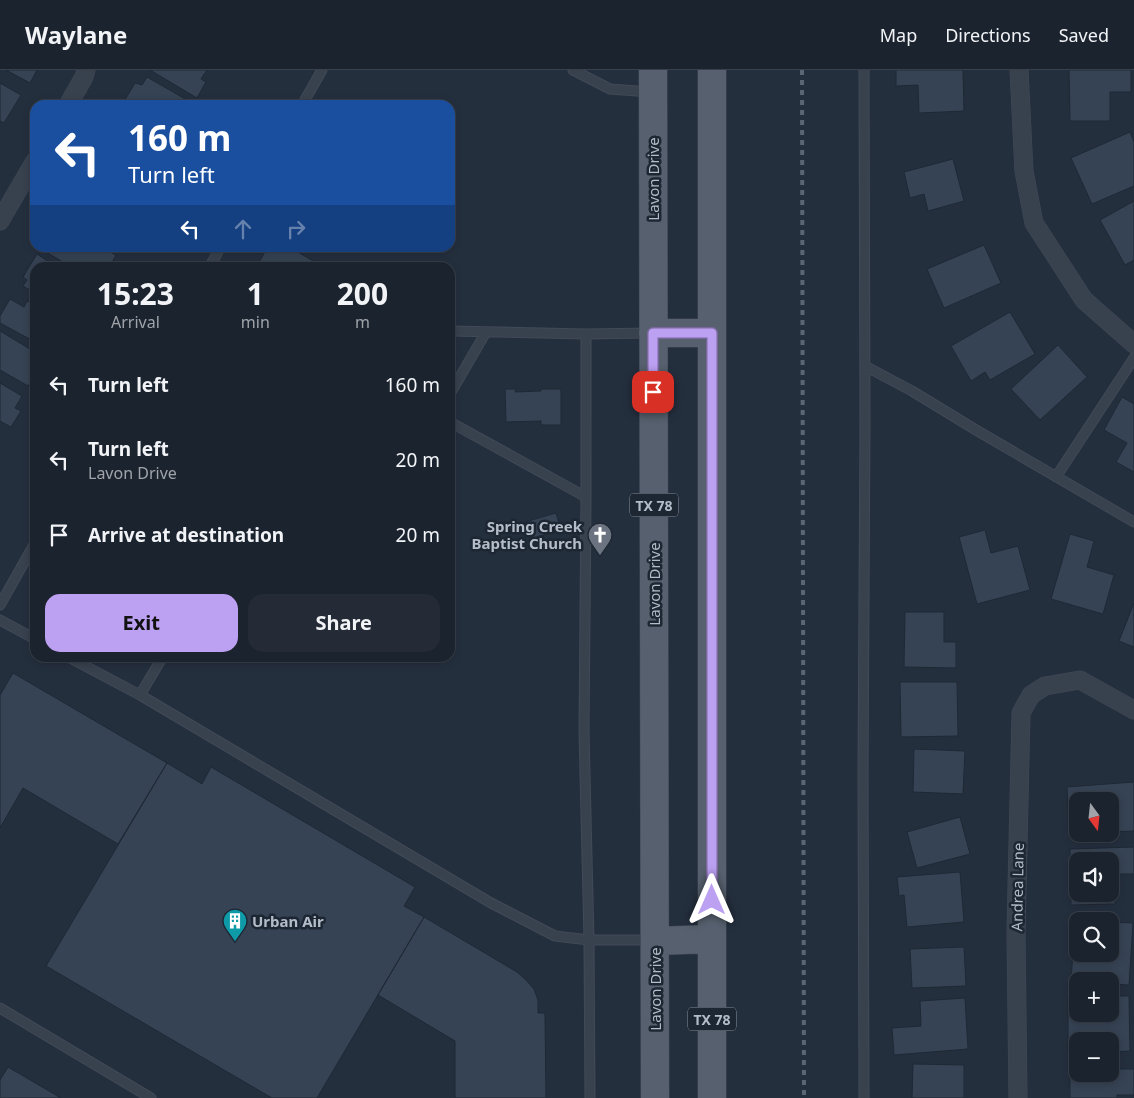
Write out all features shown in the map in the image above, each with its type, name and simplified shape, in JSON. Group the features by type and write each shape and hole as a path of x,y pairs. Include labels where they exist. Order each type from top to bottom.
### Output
{"main road":[{"name":"TX 78","path":"712,70 712,1098"},
{"name":"Lavon Drive","path":"653,81 655,1098"},
{"path":"653,333 712,333"},
{"path":"654,940 712,939"}],"street":[{"path":"71,100 86,70"},
{"path":"1019,70 1024,171 1034,223 1084,300 1134,344"},
{"path":"0,221 30,170"},
{"name":"Andrea Lane","path":"1018,1098 1016,932 1020,713 1031,695 1045,686 1080,680 1134,710"}],"lane":[{"path":"305,100 322,70"},
{"path":"573,70 610,90 653,81"},
{"path":"864,70 864,1098"},
{"path":"455,331 586,334 653,333"},
{"path":"455,385 486,332"},
{"path":"586,334 584,732 589,940 590,1098"},
{"path":"1056,477 1134,358"},
{"path":"865,366 912,391 1134,522"},
{"path":"455,425 586,497"},
{"path":"0,605 30,552"},
{"path":"0,620 30,636"},
{"path":"77,662 140,696 491,903 555,936 589,940 654,940"},
{"path":"140,696 160,662"},
{"path":"0,1008 151,1098"}],"building":[{"path":"6,70 37,70 30,83"},
{"path":"150,70 207,70 201,79 206,82 197,98"},
{"path":"896,70 963,70 964,111 919,113 918,85 896,86"},
{"path":"1069,70 1131,70 1131,92 1110,92 1110,121 1070,121"},
{"path":"147,77 187,100 125,100 135,83 142,85"},
{"path":"0,83 21,95 4,123 0,121"},
{"path":"1130,132 1134,142 1134,186 1092,204 1071,158"},
{"path":"953,159 964,201 928,211 924,194 910,198 904,172"},
{"path":"1134,201 1134,260 1125,265 1100,220"},
{"path":"984,245 1001,283 944,308 927,269"},
{"path":"46,252 110,252 116,255 112,262 63,262"},
{"path":"265,252 298,252 315,262 259,262"},
{"path":"37,254 49,262 32,262"},
{"path":"30,266 30,290 23,286 27,280 23,277"},
{"path":"10,299 24,307 27,301 30,302 30,339 0,323 0,316"},
{"path":"1010,312 1035,354 990,380 985,372 971,381 951,346"},
{"path":"0,331 30,349 30,383 28,386 0,370"},
{"path":"1058,345 1087,377 1040,420 1011,389"},
{"path":"0,383 22,396 15,408 21,411 11,427 0,421"},
{"path":"505,389 516,389 515,392 561,389 561,425 541,425 541,421 506,422"},
{"path":"1122,397 1134,404 1134,472 1116,462 1127,443 1104,430"},
{"path":"556,513 561,530 530,539 525,522"},
{"path":"985,530 991,553 1018,546 1030,590 977,604 959,537"},
{"path":"1070,534 1094,541 1087,567 1114,575 1103,614 1051,599"},
{"path":"1134,603 1134,647 1119,641"},
{"path":"905,612 944,612 944,642 956,642 956,668 904,667"},
{"path":"13,673 167,763 118,844 23,788 0,828 0,695"},
{"path":"900,682 957,682 958,736 901,737"},
{"path":"914,749 965,751 963,794 913,792"},
{"name":"Urban Air","path":"167,763 202,784 211,767 415,887 404,906 424,917 317,1098 272,1098 46,966"},
{"path":"1134,782 1134,831 1119,832 1119,792 1069,792 1069,835 1067,787"},
{"path":"960,817 970,854 917,868 907,832"},
{"path":"1134,847 1134,874 1119,874 1119,852 1070,852 1070,849"},
{"path":"960,872 964,922 907,927 904,895 899,896 897,877"},
{"path":"1071,902 1115,902 1115,904 1071,905"},
{"path":"424,917 517,972 534,989 538,1000 538,1013 545,1013 546,1098 455,1098 455,1041 378,995"},
{"path":"1119,922 1133,923 1129,985 1119,984 1119,972 1072,972 1072,962 1119,962"},
{"path":"964,947 966,986 912,988 910,949"},
{"path":"1119,996 1129,996 1130,1051 1119,1052 1119,1032 1069,1032 1068,1052 1068,997 1069,1022 1119,1022"},
{"path":"965,998 968,1049 894,1055 892,1028 921,1026 920,1001"},
{"path":"913,1064 964,1065 964,1098 912,1098"},
{"path":"8,1067 61,1098 0,1098 0,1080"},
{"path":"1119,1069 1134,1069 1134,1095 1117,1095 1117,1098 1070,1098 1070,1082 1119,1082"}],"railway":[{"path":"802,70 804,1098"}],"place":[{"name":"Spring Creek Baptist Church","path":"600,556"},
{"name":"Urban Air","path":"235,942"}],"route":[{"path":"653,392 653,333 712,333 712,900"}]}
